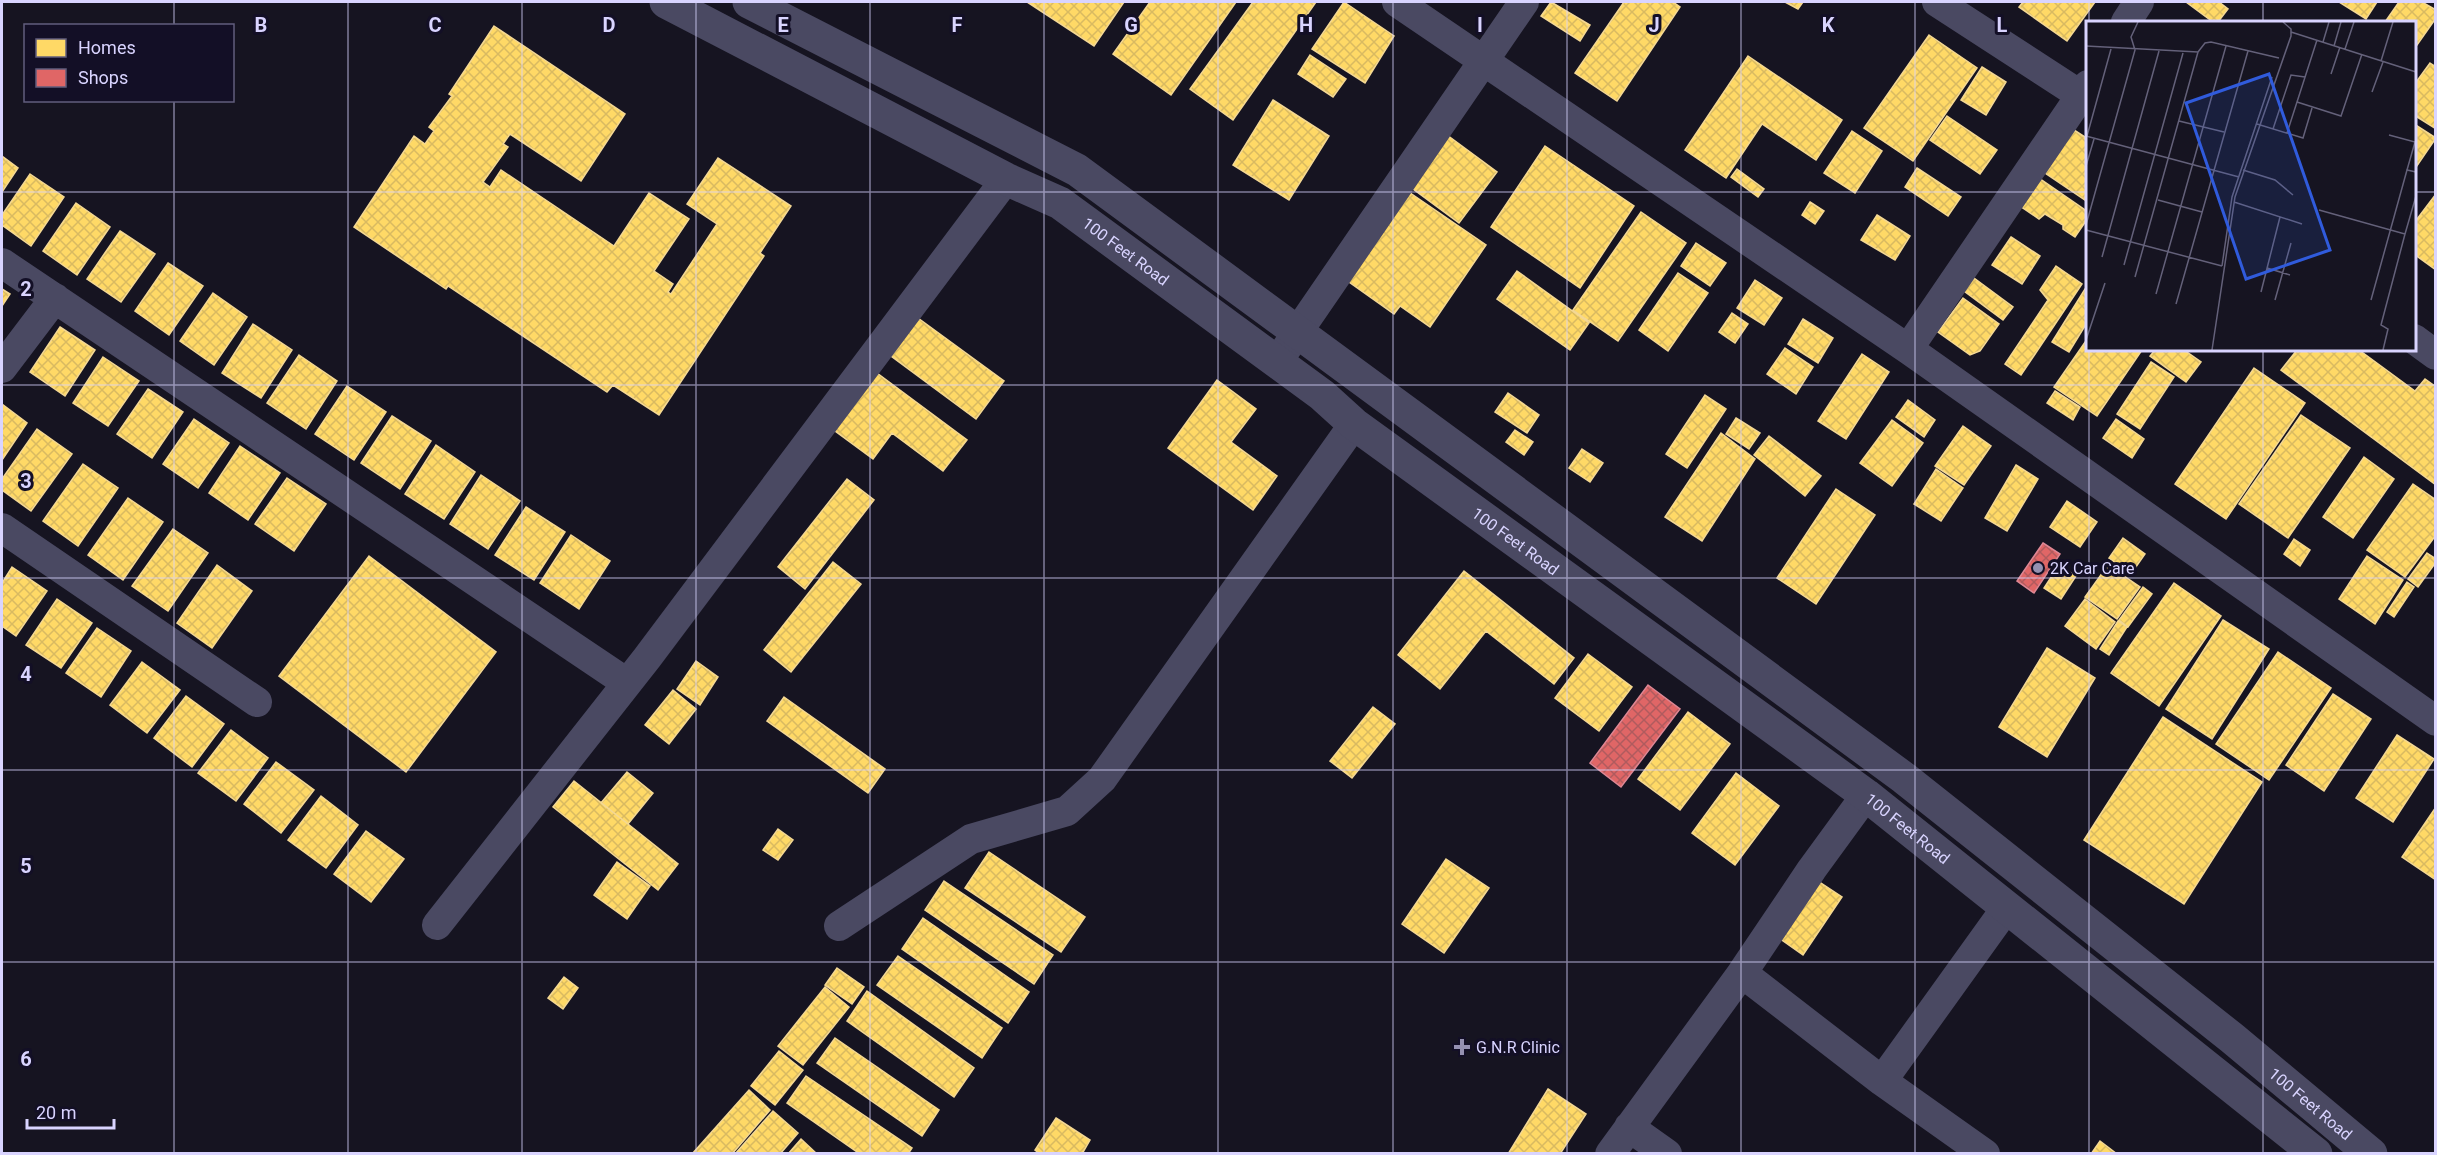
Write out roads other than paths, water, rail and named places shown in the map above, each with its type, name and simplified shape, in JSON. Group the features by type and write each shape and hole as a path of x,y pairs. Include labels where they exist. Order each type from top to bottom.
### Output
{"street":[{"name":"100 Feet Road","path":"666,2 1006,179 1060,203 1322,395 1354,424 1866,795 2316,1154"},
{"name":"100 Feet Road","path":"749,2 1077,170 1904,778 2222,1031 2371,1154"},
{"path":"1398,2 1908,349 2436,721"},
{"path":"1277,362 1524,2"},
{"path":"1908,349 2085,94 1937,2"},
{"path":"2127,21 2139,2"},
{"path":"437,924 627,683 1006,179"},
{"path":"2,263 627,683"},
{"path":"2,368 55,298"},
{"path":"2416,340 2436,355"},
{"path":"839,926 970,839 1067,811 1102,778 1354,424"},
{"path":"2,528 257,702"},
{"path":"1610,1154 1742,973 1812,869 1866,795"},
{"path":"1882,1081 2007,907"},
{"path":"1742,973 1882,1081 1985,1154"},
{"path":"1629,1126 1667,1154"}],"place":[{"name":"2K Car Care","path":"2038,568"},
{"name":"G.N.R Clinic","path":"1462,1047"}]}
